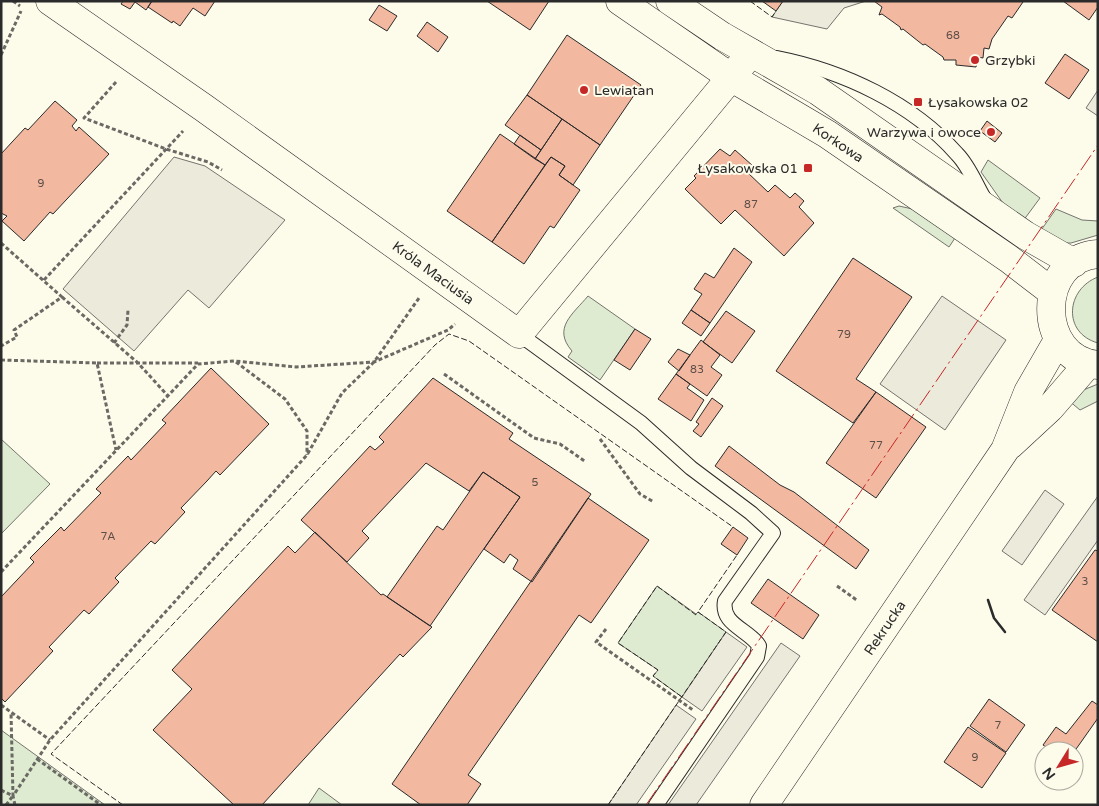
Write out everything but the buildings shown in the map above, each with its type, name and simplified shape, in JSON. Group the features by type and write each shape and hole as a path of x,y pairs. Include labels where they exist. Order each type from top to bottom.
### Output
{"street":[{"name":"Króla Maciusia","path":"50,1 519,334"},
{"name":"Korkowa","path":"620,1 732,78 827,134 1009,259 1052,292"},
{"path":"670,1 750,53 818,91 1025,236 1086,259"},
{"path":"519,334 732,78 750,53"},
{"path":"1086,259 1060,276 1052,292 1049,317 1058,340 1071,355 1093,365"},
{"name":"Rekrucka","path":"764,805 1005,450 1028,392 1058,340"},
{"name":"Rekrucka","path":"1005,450 1093,365"}],"lane":[{"path":"519,334 641,423 691,468 773,533 725,601 724,608 728,619 757,643 759,646 757,657 656,805"}],"path":[{"path":"1,55 22,8"},
{"path":"120,78 84,118 166,150 208,162 222,170"},
{"path":"44,280 187,126"},
{"path":"1,243 138,363 168,396"},
{"path":"6,805 50,740 307,455 342,393 374,362 435,275"},
{"path":"1,346 17,337 14,330 62,297"},
{"path":"114,343 127,324 128,310"},
{"path":"1,360 198,364 234,361 296,367 374,362 448,330 459,320"},
{"path":"234,361 285,399 307,431 307,455"},
{"path":"97,363 116,450"},
{"path":"1,572 198,364"},
{"path":"444,374 534,438 560,444 586,462"},
{"path":"600,439 640,494 654,502"},
{"path":"837,586 858,601"},
{"path":"606,629 596,642 680,700"},
{"path":"1,705 50,740"},
{"path":"11,712 13,796 15,805"},
{"path":"37,759 101,805"},
{"path":"1,790 13,796"}],"green space":[{"path":"988,160 1040,198 1023,221 1005,206 981,172"},
{"path":"899,206 917,210 957,235 949,247 893,208"},
{"path":"1056,209 1082,220 1098,221 1098,235 1071,243 1062,243 1039,233"},
{"path":"1098,277 1098,343 1086,338 1078,330 1072,311 1079,291 1087,283"},
{"path":"588,296 635,329 600,380 568,357 572,351 566,343 564,335 564,328 571,315"},
{"path":"1098,384 1098,401 1080,410 1068,400 1076,393"},
{"path":"1,439 50,484 1,534"},
{"path":"657,586 696,614 698,612 726,632 682,697 653,676 658,670 618,643"},
{"path":"1,730 105,805 1,805"},
{"path":"319,788 342,805 308,805"}],"shaded area":[{"path":"783,1 866,1 844,8 827,29 772,17"},
{"path":"1098,90 1098,116 1086,108"},
{"path":"174,157 205,166 285,220 209,308 188,290 134,351 63,289"},
{"path":"942,296 1006,340 945,430 880,384"},
{"path":"1045,490 1064,504 1022,565 1002,551"},
{"path":"1098,496 1098,540 1045,615 1024,600"},
{"path":"726,632 747,647 702,711 682,697"},
{"path":"781,643 800,656 696,805 668,805"},
{"path":"676,705 696,719 636,805 608,805"}],"fence":[{"path":"750,1 772,17 776,11"},
{"path":"123,805 51,754 435,345 449,334 469,341 733,527"},
{"path":"608,805 726,632 698,612 737,555"},
{"path":"682,697 653,676 658,670 618,643 657,586 696,615 698,612"}],"wall":[{"path":"988,600 994,618 1005,632"}],"power":[{"path":"646,805 1098,145"}],"place":[{"name":"Grzybki","path":"975,60"},
{"name":"Lewiatan","path":"584,90"},
{"name":"Łysakowska 02","path":"918,102"},
{"name":"Warzywa i owoce","path":"991,132"},
{"name":"Łysakowska 01","path":"808,168"}]}
